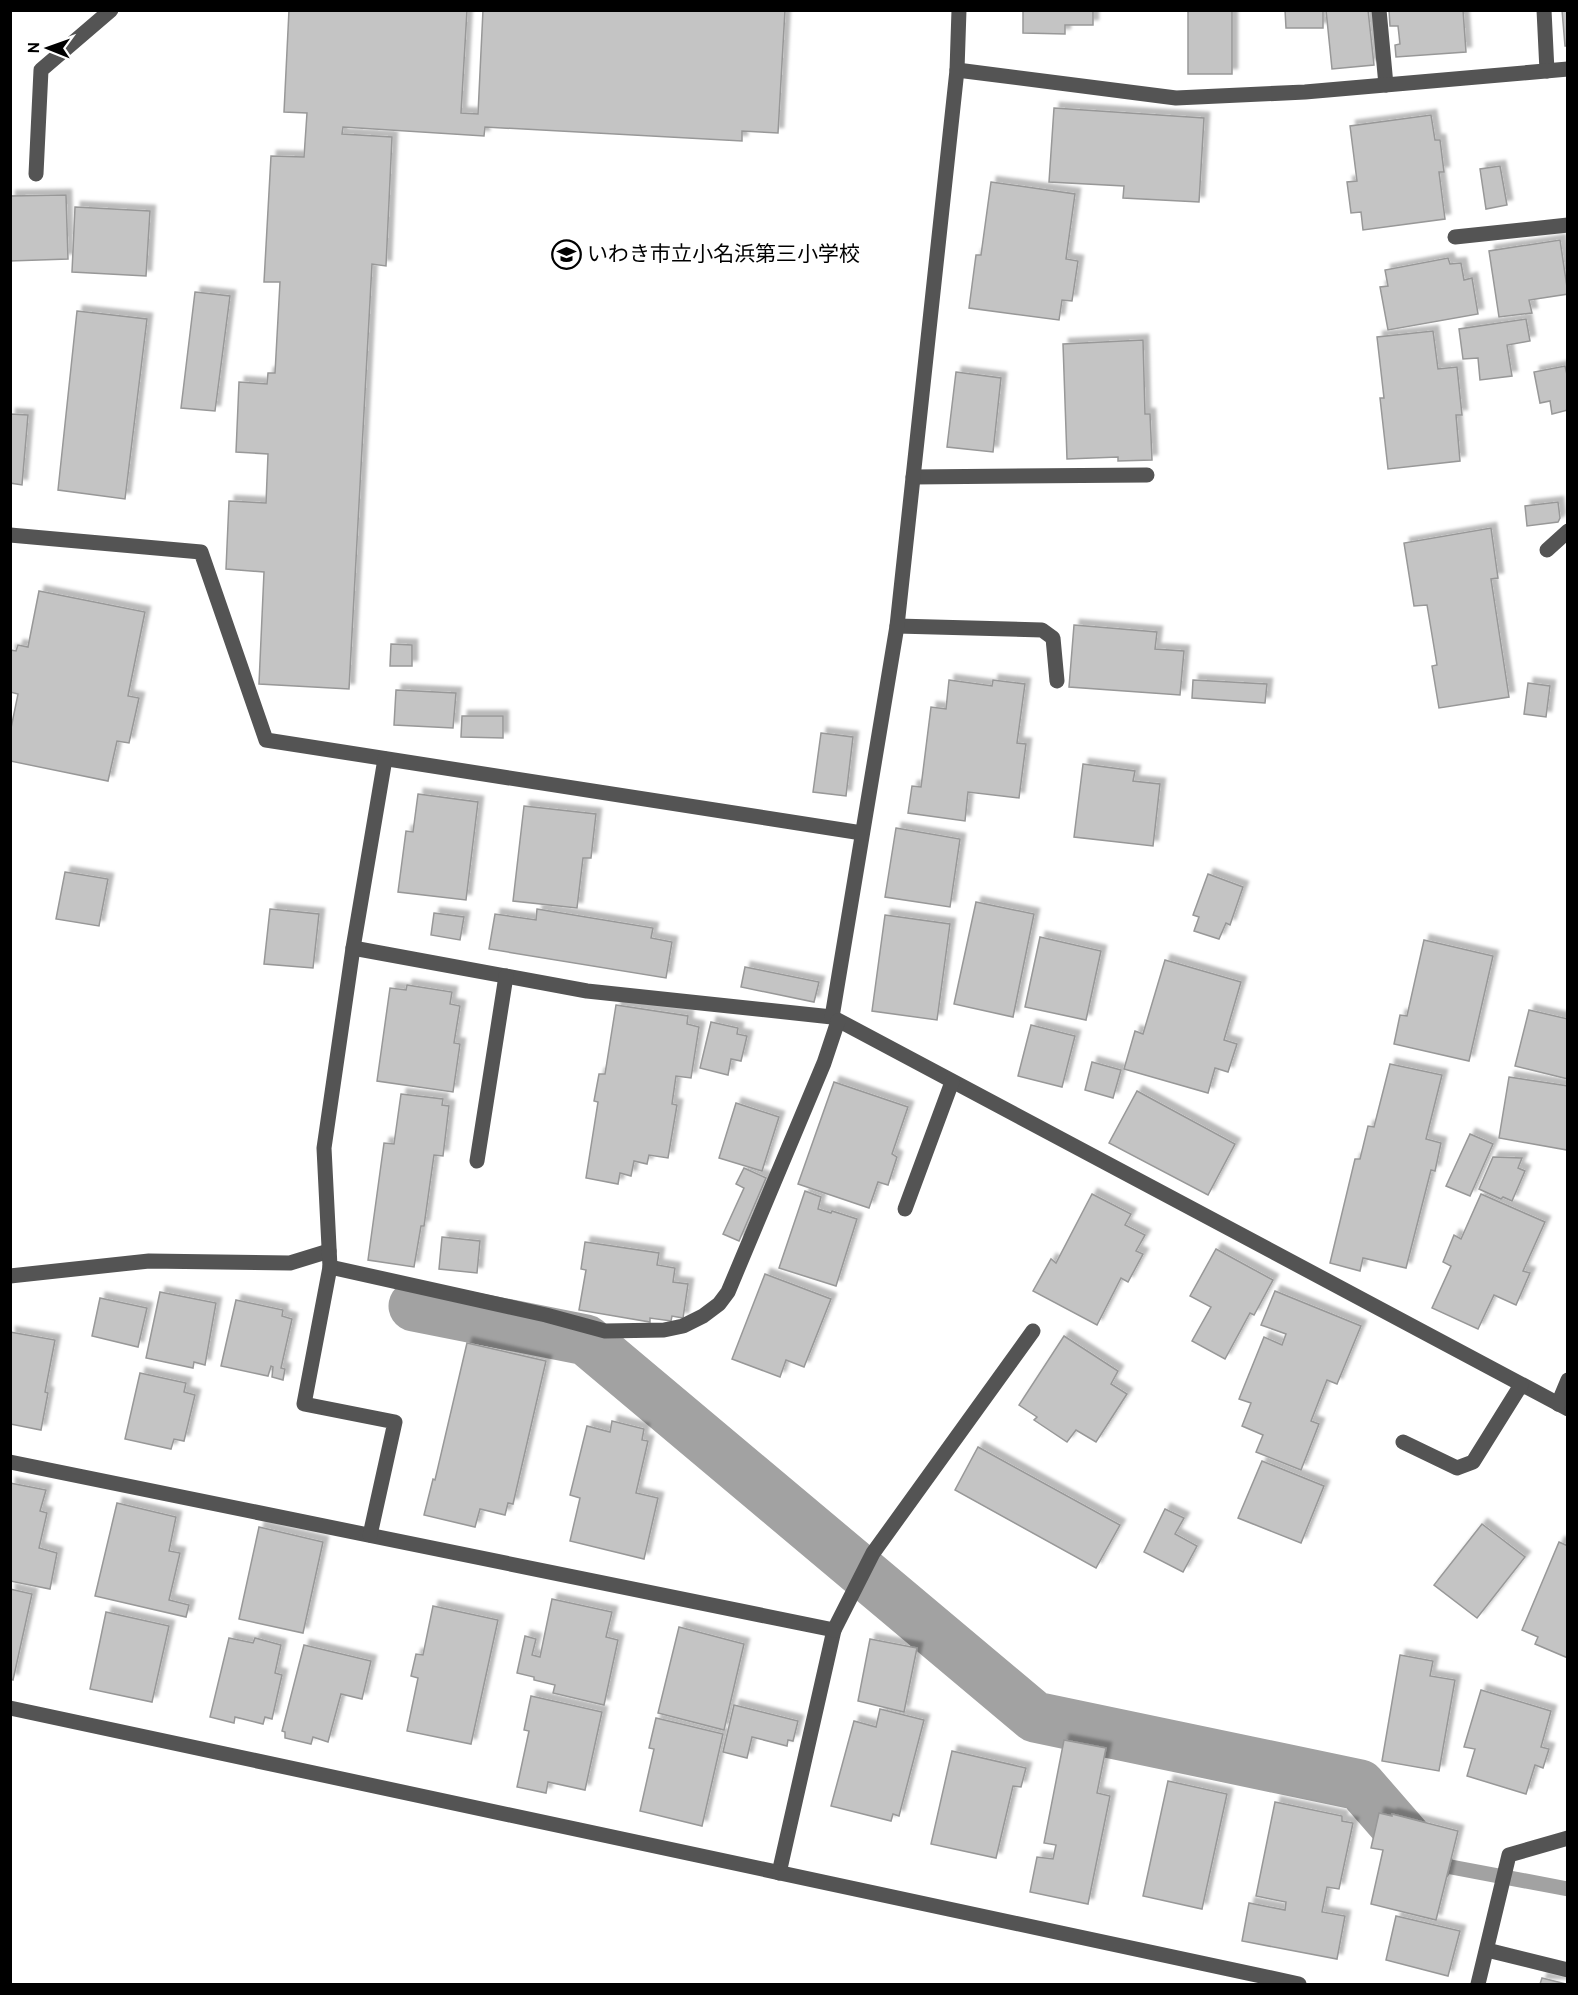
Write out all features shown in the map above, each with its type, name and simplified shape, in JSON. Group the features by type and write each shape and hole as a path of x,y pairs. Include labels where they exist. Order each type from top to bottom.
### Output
{"street":[{"path":"36,174 41,70 111,10"},
{"path":"10,1276 149,1261 290,1263 329,1259 605,1331 664,1330 696,1320 718,1304 728,1292 824,1063 835,1019 862,833 897,626 957,70 959,10"},
{"path":"1379,10 1386,85"},
{"path":"1544,10 1547,71"},
{"path":"957,70 1176,98 1305,92 1568,69"},
{"path":"1455,237 1568,225"},
{"path":"913,477 1148,475"},
{"path":"1547,550 1568,531"},
{"path":"10,535 201,552 266,740 862,833"},
{"path":"897,626 1041,630 1053,638 1057,681"},
{"path":"370,1535 395,1422 304,1404 329,1259 324,1148 353,948 385,759"},
{"path":"353,948 587,991 835,1019 1563,1407 1568,1380"},
{"path":"477,1161 506,976"},
{"path":"905,1209 952,1082"},
{"path":"779,1873 834,1630 873,1553 1033,1331"},
{"path":"1403,1442 1456,1468 1465,1467 1473,1462 1521,1385"},
{"path":"10,1462 834,1630"},
{"path":"10,1708 1299,1984"},
{"path":"1478,1984 1509,1855 1568,1838"},
{"path":"1487,1950 1568,1970"}],"building":[{"path":"289,10 467,10 461,113 478,114 483,10 785,10 778,133 742,131 742,141 485,127 484,136 343,127 342,134 392,137 386,266 372,264 349,689 259,684 264,572 226,569 229,501 266,503 268,454 236,452 239,382 267,384 268,373 275,373 280,282 264,282 271,156 304,157 307,113 284,112"},
{"path":"1023,10 1093,10 1093,25 1065,25 1065,34 1023,33"},
{"path":"1188,10 1232,10 1232,74 1188,74"},
{"path":"1285,10 1323,10 1323,28 1286,28"},
{"path":"1326,10 1368,10 1374,65 1332,69"},
{"path":"1389,10 1463,10 1466,52 1396,57 1395,45 1400,44 1398,26 1390,26"},
{"path":"1562,10 1568,10 1568,46 1565,46"},
{"path":"1054,108 1204,118 1199,202 1123,198 1124,186 1049,182"},
{"path":"1431,115 1435,140 1440,140 1444,172 1439,172 1445,219 1363,230 1361,212 1351,213 1347,182 1357,181 1350,126"},
{"path":"1500,166 1507,205 1486,209 1480,169"},
{"path":"991,182 1075,194 1066,259 1078,261 1072,301 1062,300 1059,320 969,308 976,255 981,255"},
{"path":"66,195 68,259 10,261 10,196"},
{"path":"75,207 150,211 146,276 72,272"},
{"path":"1560,240 1568,294 1529,300 1532,313 1499,317 1489,251"},
{"path":"1448,258 1450,264 1461,263 1464,280 1472,278 1478,314 1388,330 1380,287 1388,286 1385,270"},
{"path":"195,292 230,296 215,411 181,408"},
{"path":"77,311 147,319 125,499 58,490"},
{"path":"1526,319 1530,341 1507,345 1512,376 1480,380 1478,358 1463,359 1459,329"},
{"path":"1433,331 1438,369 1457,367 1462,415 1456,415 1460,461 1388,469 1380,398 1384,398 1377,337"},
{"path":"1143,340 1145,414 1150,414 1152,460 1118,461 1118,457 1067,459 1063,344"},
{"path":"1565,366 1568,379 1568,410 1552,414 1550,401 1540,403 1534,372"},
{"path":"956,372 1001,378 993,452 947,447"},
{"path":"10,414 28,415 22,485 10,483"},
{"path":"1558,502 1560,518 1558,522 1527,526 1525,506"},
{"path":"1491,528 1498,578 1491,579 1509,697 1439,708 1432,666 1437,665 1427,605 1414,606 1404,543"},
{"path":"39,591 145,612 128,696 139,698 129,743 117,741 108,781 10,761 10,733 18,694 10,692 10,650 16,651 18,645 28,647"},
{"path":"1074,625 1157,632 1155,649 1184,651 1180,695 1069,687"},
{"path":"391,644 412,645 412,666 390,666"},
{"path":"949,680 992,686 993,680 1025,684 1017,743 1026,744 1019,798 968,792 965,821 908,813 912,786 921,787 931,707 946,709"},
{"path":"1193,680 1267,684 1265,703 1192,698"},
{"path":"1528,683 1550,686 1546,717 1524,714"},
{"path":"396,690 456,693 453,728 394,725"},
{"path":"462,716 503,716 503,738 461,737"},
{"path":"821,733 853,737 846,796 813,792"},
{"path":"1083,764 1135,771 1133,781 1160,784 1153,846 1074,837"},
{"path":"418,794 478,802 466,900 398,892 406,831 413,832"},
{"path":"524,806 596,814 591,858 583,858 577,908 513,901"},
{"path":"896,828 960,839 950,907 885,897"},
{"path":"65,872 108,879 99,926 56,919"},
{"path":"1208,874 1243,887 1230,925 1226,923 1219,939 1194,931 1199,917 1193,915"},
{"path":"976,902 1034,914 1013,1017 954,1004"},
{"path":"270,909 319,914 313,968 264,964"},
{"path":"537,909 653,928 651,938 672,942 666,978 489,949 495,914 536,920"},
{"path":"434,913 464,917 460,940 431,935"},
{"path":"885,915 950,924 937,1020 872,1011"},
{"path":"1040,937 1101,951 1086,1020 1025,1007"},
{"path":"1424,940 1493,956 1469,1061 1394,1044 1400,1015 1407,1016"},
{"path":"1165,960 1241,982 1224,1040 1237,1044 1228,1072 1215,1068 1208,1093 1124,1069 1135,1031 1143,1034"},
{"path":"745,967 819,982 814,1002 741,987"},
{"path":"407,985 452,992 450,1004 460,1006 454,1043 460,1044 453,1092 377,1081 390,988 406,990"},
{"path":"616,1005 688,1016 687,1024 699,1027 691,1078 676,1076 672,1104 677,1105 668,1158 649,1155 647,1164 634,1161 631,1176 620,1173 618,1184 586,1178 598,1102 594,1101 599,1074 605,1074"},
{"path":"1529,1010 1568,1019 1568,1079 1515,1066"},
{"path":"711,1022 738,1028 737,1034 747,1036 741,1061 731,1059 728,1075 700,1068"},
{"path":"1031,1025 1075,1036 1062,1087 1018,1076"},
{"path":"1092,1062 1121,1070 1113,1098 1085,1090"},
{"path":"1390,1064 1442,1075 1426,1139 1441,1143 1435,1171 1431,1170 1406,1268 1363,1258 1360,1271 1330,1263 1355,1159 1360,1159 1368,1126 1374,1127"},
{"path":"1509,1077 1568,1086 1567,1150 1499,1138"},
{"path":"834,1082 908,1107 892,1154 897,1157 888,1185 878,1182 869,1208 798,1184"},
{"path":"1137,1091 1235,1144 1208,1195 1109,1143"},
{"path":"401,1094 443,1099 442,1105 449,1106 443,1156 434,1155 424,1226 421,1226 414,1267 368,1260 384,1143 394,1144"},
{"path":"736,1103 779,1117 762,1171 719,1158"},
{"path":"1470,1134 1493,1144 1470,1196 1446,1186"},
{"path":"1493,1157 1522,1158 1518,1168 1525,1171 1512,1201 1503,1197 1501,1199 1479,1189"},
{"path":"744,1168 766,1178 739,1241 723,1234 744,1188 736,1184"},
{"path":"805,1191 821,1197 818,1209 857,1219 836,1286 779,1268"},
{"path":"1092,1194 1131,1214 1125,1225 1145,1235 1136,1251 1143,1254 1128,1282 1121,1278 1097,1325 1033,1291 1051,1259 1056,1263"},
{"path":"1481,1194 1545,1222 1523,1271 1530,1273 1516,1305 1494,1295 1478,1329 1432,1308 1451,1266 1443,1262 1454,1235 1461,1239"},
{"path":"442,1237 480,1241 477,1273 439,1269"},
{"path":"585,1242 659,1253 657,1265 675,1268 673,1282 688,1284 683,1318 672,1316 671,1321 650,1318 650,1322 579,1310 586,1270 581,1269"},
{"path":"1216,1249 1273,1280 1254,1315 1250,1313 1225,1359 1192,1341 1211,1307 1190,1296"},
{"path":"765,1274 831,1299 804,1367 786,1360 780,1377 732,1359"},
{"path":"1275,1291 1361,1326 1337,1384 1327,1380 1311,1421 1319,1424 1301,1470 1256,1452 1263,1435 1242,1426 1251,1403 1239,1399 1264,1337 1282,1345 1286,1334 1261,1325"},
{"path":"160,1292 216,1303 205,1365 194,1362 193,1368 146,1358"},
{"path":"100,1298 147,1308 138,1347 92,1336"},
{"path":"236,1300 283,1310 282,1316 292,1319 281,1368 285,1369 283,1380 272,1377 273,1367 271,1366 268,1376 221,1366"},
{"path":"10,1332 55,1340 45,1392 48,1393 41,1430 10,1424"},
{"path":"1064,1336 1118,1371 1111,1384 1127,1394 1096,1442 1076,1430 1067,1442 1034,1420 1037,1417 1019,1405"},
{"path":"467,1343 546,1361 513,1504 508,1503 505,1515 480,1509 475,1527 424,1515 433,1479 435,1480"},
{"path":"140,1373 186,1383 184,1392 195,1395 184,1441 174,1439 171,1449 125,1439"},
{"path":"612,1421 644,1429 642,1440 648,1441 636,1493 658,1498 644,1559 570,1541 580,1498 570,1495 587,1426 610,1432"},
{"path":"978,1447 1120,1525 1096,1568 955,1490"},
{"path":"1262,1461 1324,1486 1301,1543 1238,1518"},
{"path":"10,1483 46,1490 40,1511 47,1513 39,1548 57,1553 50,1589 10,1581"},
{"path":"117,1503 176,1517 169,1551 180,1553 169,1600 189,1605 186,1617 95,1596"},
{"path":"1165,1509 1184,1518 1175,1534 1197,1546 1183,1572 1144,1552"},
{"path":"1482,1524 1525,1557 1477,1618 1434,1585"},
{"path":"259,1527 323,1542 303,1633 239,1619"},
{"path":"1559,1542 1568,1546 1568,1658 1535,1644 1538,1637 1522,1630"},
{"path":"10,1589 32,1594 13,1680 10,1679"},
{"path":"552,1599 612,1612 606,1637 618,1640 604,1705 553,1693 555,1685 517,1673 525,1636 536,1639 532,1655 540,1657"},
{"path":"433,1606 498,1620 471,1744 407,1731 418,1678 411,1676 416,1654 423,1655"},
{"path":"106,1612 169,1626 152,1702 90,1689"},
{"path":"679,1627 744,1644 724,1730 658,1713"},
{"path":"229,1638 253,1643 255,1638 281,1645 275,1673 282,1675 272,1719 265,1717 263,1724 235,1717 234,1723 210,1717"},
{"path":"870,1639 917,1648 904,1712 858,1701"},
{"path":"304,1645 371,1661 362,1699 341,1694 328,1742 313,1737 311,1744 285,1738 285,1732 282,1731"},
{"path":"1400,1655 1433,1661 1430,1676 1455,1680 1439,1771 1382,1761"},
{"path":"1481,1690 1551,1711 1541,1747 1549,1749 1543,1768 1535,1765 1526,1794 1467,1776 1475,1749 1464,1747"},
{"path":"531,1696 602,1712 585,1790 548,1782 546,1793 517,1787 529,1731 524,1730"},
{"path":"734,1705 798,1721 793,1741 788,1740 787,1746 752,1737 747,1758 723,1752"},
{"path":"880,1709 924,1720 899,1816 893,1814 891,1821 831,1806 854,1721 876,1727"},
{"path":"656,1718 723,1734 702,1826 640,1811 654,1749 649,1748"},
{"path":"1064,1740 1106,1748 1097,1793 1110,1796 1088,1904 1030,1892 1037,1857 1053,1859 1056,1845 1044,1843"},
{"path":"952,1751 1026,1768 1021,1787 1013,1786 996,1858 931,1844"},
{"path":"1168,1781 1227,1794 1202,1909 1143,1896"},
{"path":"1275,1802 1342,1816 1342,1821 1353,1823 1339,1889 1327,1887 1322,1912 1345,1916 1337,1959 1242,1941 1249,1903 1285,1910 1286,1902 1256,1896"},
{"path":"1379,1813 1392,1816 1392,1814 1458,1831 1436,1920 1371,1904 1383,1850 1371,1848"},
{"path":"1396,1916 1460,1931 1448,1976 1386,1960"},
{"path":"1542,1978 1566,1984 1540,1984"}],"waterway":[{"path":"414,1306 586,1340 1035,1717 1360,1785 1427,1862"},
{"path":"1430,1863 1568,1889"}],"place":[{"name":"いわき市立小名浜第三小学校","path":"566,255"}]}
